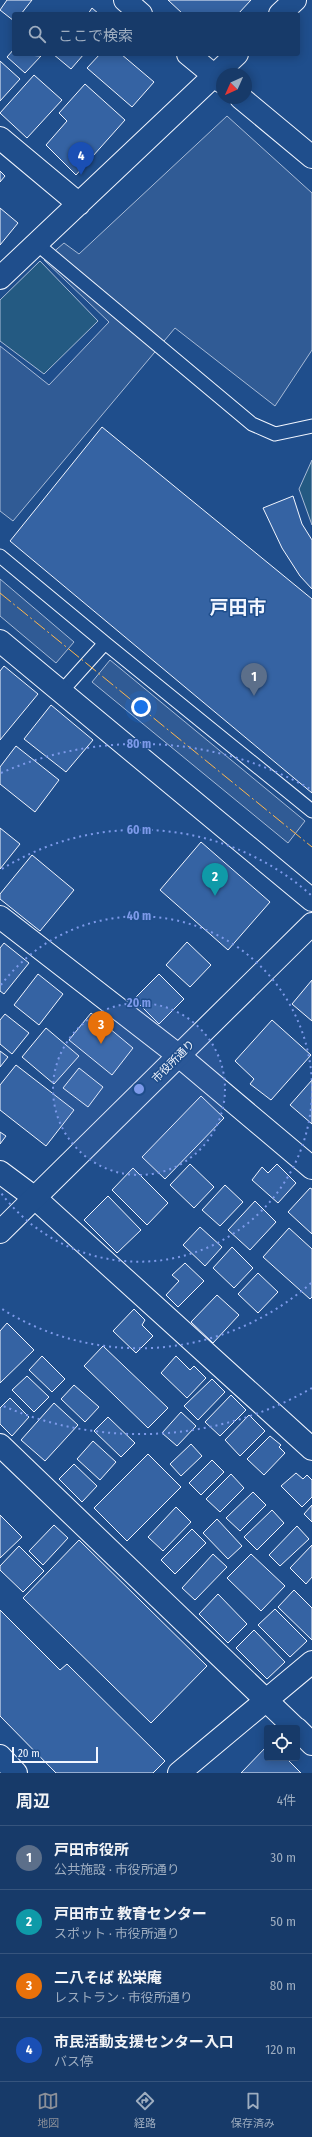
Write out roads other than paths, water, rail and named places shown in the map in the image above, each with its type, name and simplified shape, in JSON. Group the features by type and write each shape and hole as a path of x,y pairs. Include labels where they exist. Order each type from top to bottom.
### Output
{"street":[{"path":"125,0 139,12"},
{"path":"282,12 295,0"},
{"path":"190,56 216,77"},
{"path":"226,68 235,56"},
{"path":"0,278 79,204 216,81"},
{"path":"248,104 312,157"},
{"path":"0,138 79,204"},
{"path":"0,641 312,900"},
{"path":"0,917 178,1055 312,1168"},
{"name":"市役所通り","path":"0,1232 312,924"},
{"path":"0,1172 35,1198 312,1449"},
{"path":"0,1445 292,1725"},
{"path":"179,1773 312,1662"},
{"path":"300,1733 312,1744"},
{"path":"0,1756 16,1773"}],"lane":[{"path":"37,244 252,424 275,434 312,426"},
{"path":"0,556 312,811"},
{"path":"61,692 105,643"}],"place":[{"name":"市民活動支援センター入口","path":"81,175"},
{"name":"戸田市役所","path":"254,696"},
{"name":"戸田市立 教育センター","path":"215,896"},
{"name":"二八そば 松栄庵","path":"101,1044"}],"district":[{"name":"戸田市","path":"238,607"}]}
